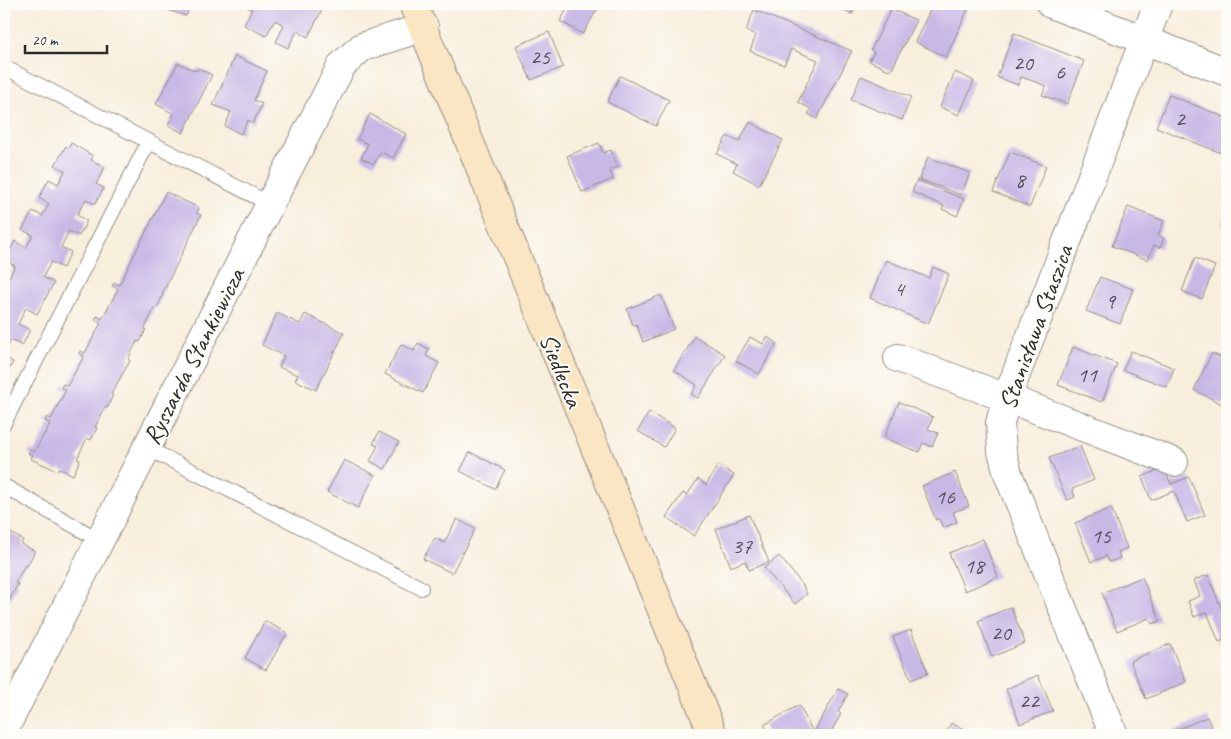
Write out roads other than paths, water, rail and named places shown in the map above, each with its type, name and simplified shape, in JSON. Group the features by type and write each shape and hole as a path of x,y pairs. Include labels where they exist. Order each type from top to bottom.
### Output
{"main road":[{"name":"Siedlecka","path":"418,16 713,735"}],"street":[{"path":"1051,4 1227,72"},
{"name":"Stanisława Staszica","path":"1114,735 1008,474 1002,451 1000,423 1007,398 1158,4"},
{"name":"Ryszarda Stankiewicza","path":"4,730 342,65 362,47 418,16"},
{"path":"898,358 1174,462"}],"lane":[{"path":"4,67 270,204"},
{"path":"4,423 149,140"},
{"path":"147,448 421,588"},
{"path":"4,486 99,540"}]}
